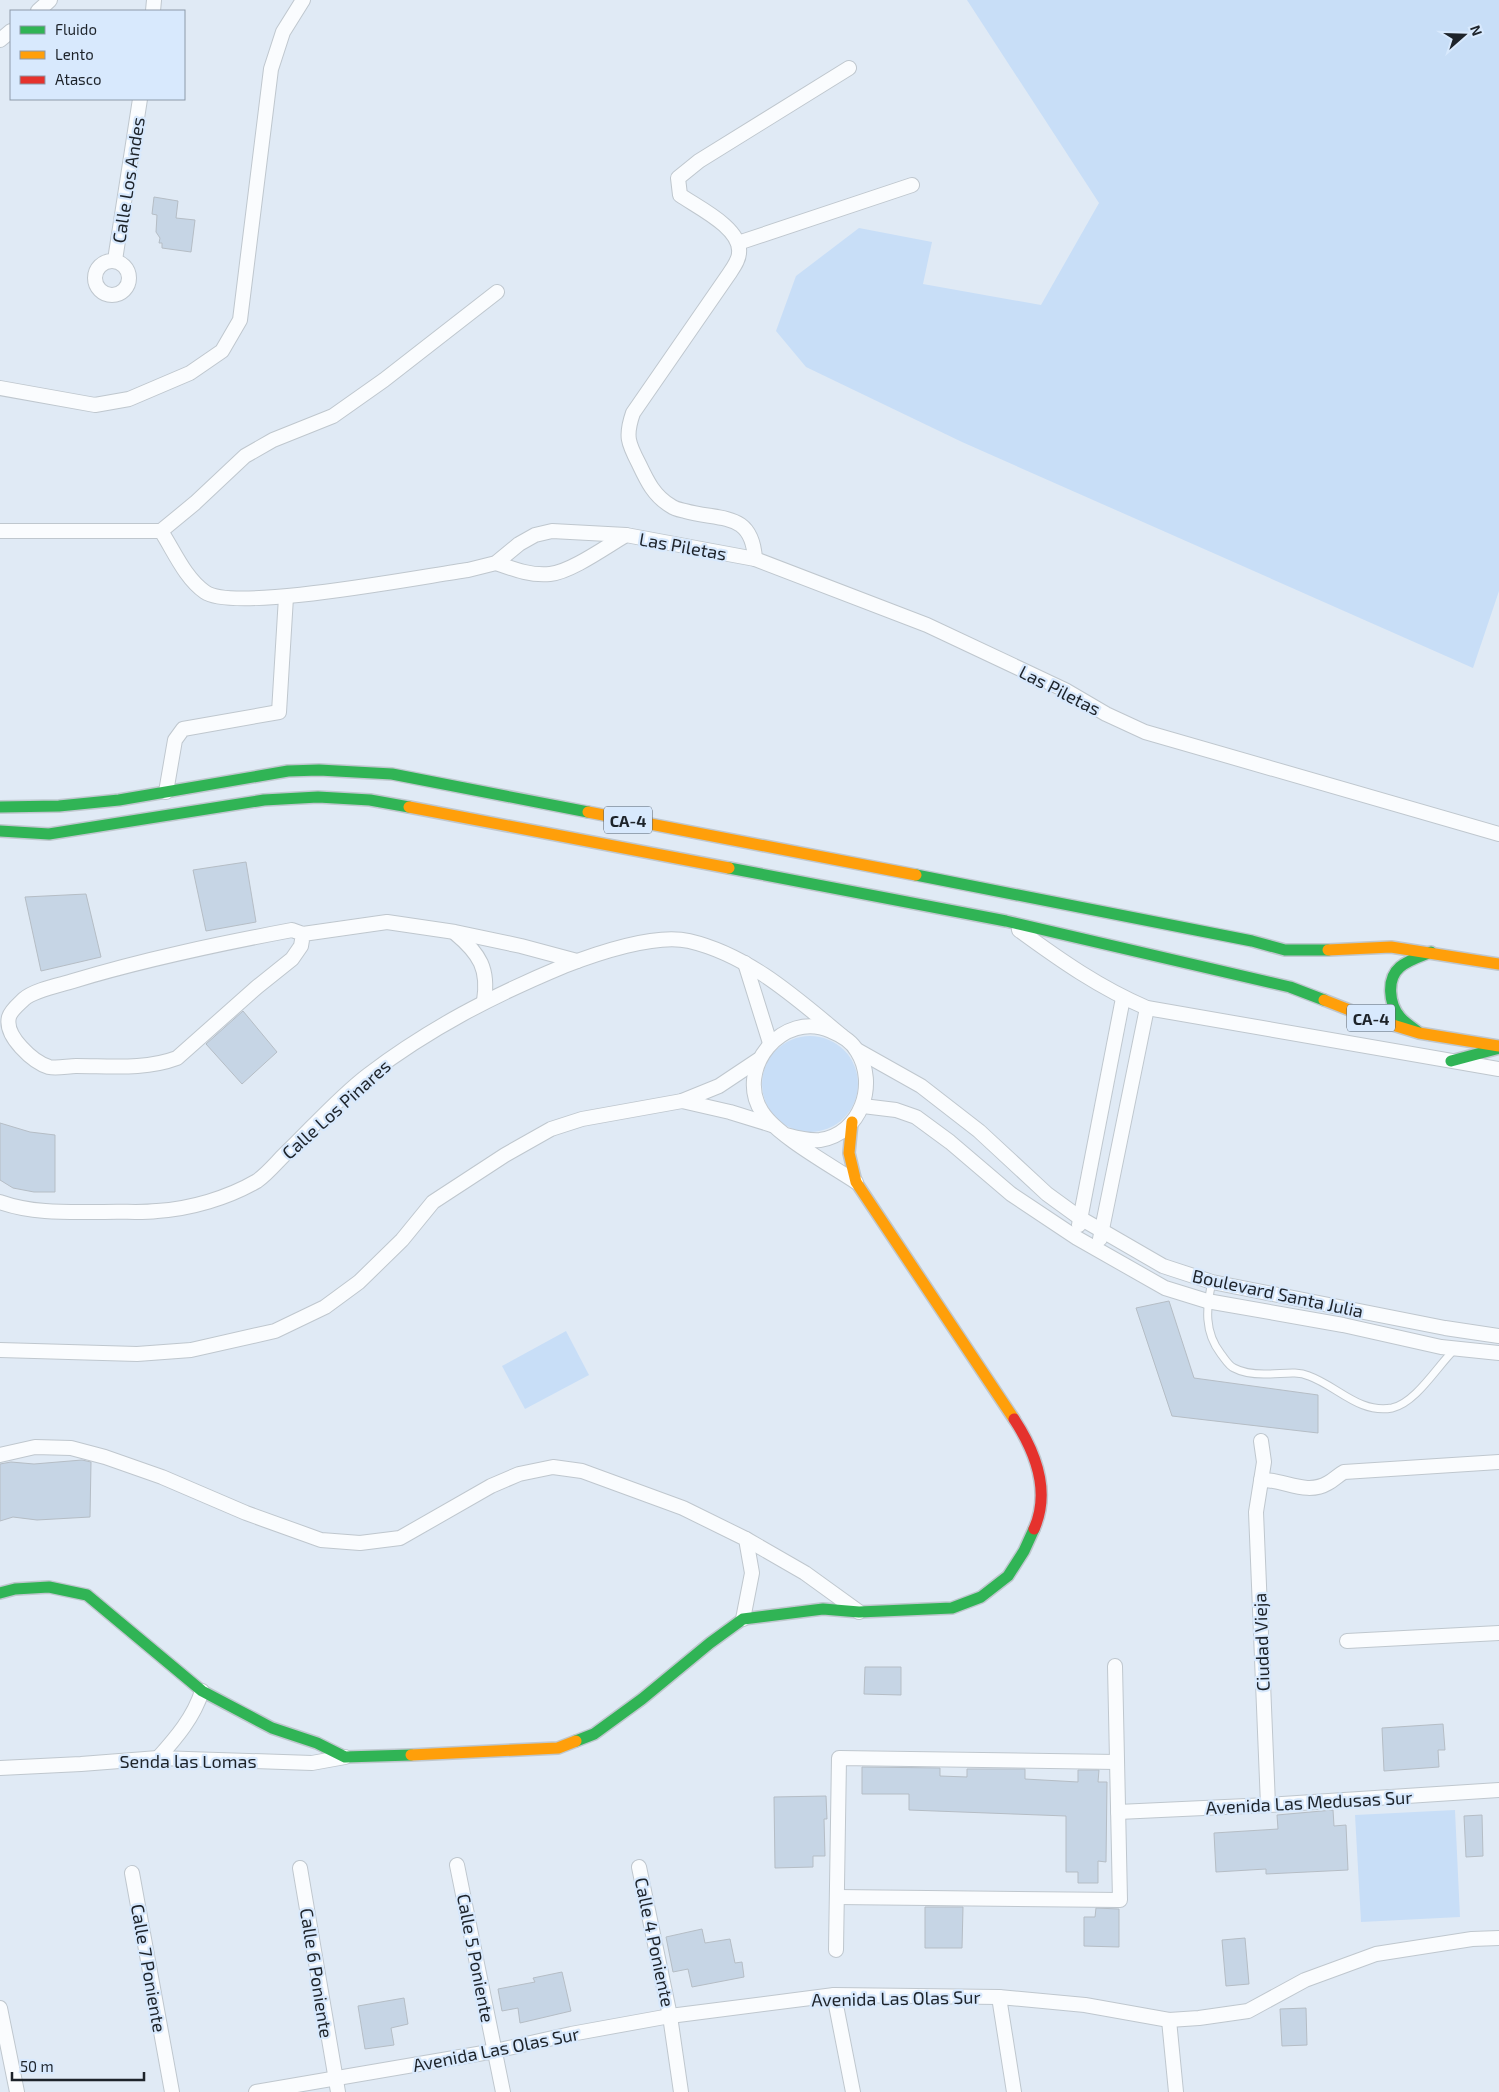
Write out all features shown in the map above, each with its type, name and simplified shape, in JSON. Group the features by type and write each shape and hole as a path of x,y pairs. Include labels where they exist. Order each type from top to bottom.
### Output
{"main road":[{"name":"CA-4","path":"0,807 59,806 119,800 288,771 319,770 392,774 1007,892 1252,941 1285,950 1316,951 1341,948 1390,947 1499,964"},
{"name":"CA-4","path":"0,831 49,834 117,825 264,800 344,797 370,800 530,828 1006,921 1290,987 1370,1018 1420,1033 1499,1047"},
{"path":"1420,1033 1399,1016 1392,998 1392,984 1396,971 1402,966 1431,952"},
{"path":"1451,1061 1499,1047"},
{"path":"0,1593 15,1589 49,1587 87,1595 202,1691 272,1728 317,1744 346,1757 558,1748 594,1734 642,1699 710,1643 743,1619 823,1609 859,1612 952,1608 981,1597 1008,1576 1024,1551 1037,1522 1042,1490 1036,1462 1024,1435 856,1182 849,1153 852,1122"}],"street":[{"path":"39,10 50,0"},
{"path":"0,388 95,405 129,399 190,373 222,351 240,320 271,69 283,32 303,0"},
{"path":"0,40 10,32"},
{"path":"755,559 754,545 749,533 739,524 720,516 672,508 651,489 632,450 627,430 633,413 729,274 740,254 734,235 724,225 680,195 678,178 698,161 849,68"},
{"name":"Calle Los Andes","path":"115,260 140,100"},
{"path":"738,244 912,185"},
{"path":"0,530 161,531 245,456 273,440 333,416 384,380 497,292"},
{"name":"Las Piletas","path":"496,564 519,544 536,535 552,530 626,535 755,559 927,626 1065,690 1106,714 1145,732 1499,834"},
{"name":"Las Piletas","path":"161,531 190,578 206,593 235,598 286,597 468,570 496,564 528,573 550,574 569,568 626,535"},
{"path":"166,792 175,740 183,730 279,712 286,597"},
{"path":"1006,921 1070,967 1123,998 1147,1008 1499,1069"},
{"path":"304,934 301,946 292,960 256,987 177,1058 162,1064 141,1067 50,1067 28,1054 15,1040 10,1028 9,1017 15,1008 26,997 48,988 121,966 292,930 304,934 387,922 455,932 521,946 576,961"},
{"path":"455,932 472,947 481,963 487,983 484,1001"},
{"name":"Calle Los Pinares","path":"0,1202 48,1213 157,1212 225,1196 258,1180 366,1077 410,1045 484,1001 593,954 659,940 686,940 707,946 745,963 783,988 842,1036"},
{"path":"745,963 770,1044"},
{"path":"1077,1238 1123,998"},
{"path":"1097,1250 1147,1008"},
{"path":"0,1350 137,1354 191,1350 275,1331 325,1307 359,1282 402,1240 433,1202 505,1155 551,1129 582,1119 682,1101 720,1086 758,1060 770,1044 786,1032 804,1026 824,1028 842,1036 857,1050 865,1067 867,1087 863,1106 852,1122 838,1133 821,1140 803,1140 786,1135"},
{"name":"Boulevard Santa Julia","path":"857,1050 921,1086 979,1131 1047,1194 1080,1218 1163,1266 1212,1282 1445,1328 1499,1336"},
{"path":"758,1060 754,1077 755,1094 761,1111 772,1125 856,1182"},
{"path":"682,1101 730,1112 772,1125"},
{"path":"863,1106 896,1110 916,1117 950,1142 1011,1194 1077,1238 1164,1288 1207,1301 1455,1348 1499,1353"},
{"name":"Ciudad Vieja","path":"1261,1441 1264,1462 1256,1512 1268,1805"},
{"path":"0,1455 35,1447 71,1448 105,1457 146,1472 246,1513 321,1540 360,1543 400,1538 490,1486 519,1474 553,1467 582,1471 683,1508 746,1539 806,1573 859,1612"},
{"path":"1262,1480 1271,1480 1304,1489 1327,1484 1344,1472 1499,1462"},
{"path":"743,1619 752,1572 746,1539"},
{"path":"1347,1641 1499,1633"},
{"path":"837,1897 1120,1900 1115,1666"},
{"path":"158,1758 176,1738 197,1705 202,1691"},
{"name":"Senda las Lomas","path":"0,1768 158,1758 312,1762 346,1757"},
{"path":"836,1950 839,1758 1117,1762"},
{"name":"Avenida Las Medusas Sur","path":"1118,1812 1268,1805 1499,1790"},
{"name":"Calle 5 Poniente","path":"457,1865 503,2092"},
{"name":"Calle 4 Poniente","path":"639,1867 670,2016 682,2092"},
{"name":"Calle 6 Poniente","path":"300,1868 337,2085"},
{"name":"Calle 7 Poniente","path":"132,1873 172,2092"},
{"name":"Avenida Las Olas Sur","path":"256,2092 337,2085 570,2034 670,2016 834,1995 999,1997 1085,2005 1169,2020 1248,2011 1305,1980 1376,1954 1472,1939 1499,1938"},
{"path":"834,1995 853,2092"},
{"path":"999,1997 1014,2092"},
{"path":"0,2008 17,2092"},
{"path":"1169,2020 1176,2092"}],"lane":[{"path":"1212,1282 1207,1301 1206,1316 1216,1347 1233,1368 1262,1374 1295,1373 1307,1375 1353,1401 1369,1407 1394,1408 1410,1398 1455,1348"}],"shaded area":[{"path":"967,0 1499,0 1499,591 1473,668 962,442 806,367 776,331 796,276 859,228 932,242 923,284 1041,305 1099,203"},
{"path":"810,1036 828,1039 844,1050 855,1066 858,1084 855,1102 844,1118 828,1129 810,1132 792,1129 776,1118 765,1102 762,1084 765,1066 776,1050 792,1039"},
{"path":"566,1331 589,1375 525,1409 502,1366"},
{"path":"1455,1810 1460,1917 1361,1922 1355,1815"}],"building":[{"path":"154,197 178,201 176,218 195,220 191,252 162,248 162,243 159,243 160,238 156,232 157,215 152,214"},
{"path":"246,862 256,922 206,931 193,870"},
{"path":"86,894 101,957 41,971 25,897"},
{"path":"243,1011 277,1052 242,1084 206,1044"},
{"path":"0,1123 30,1132 55,1135 55,1192 34,1192 13,1188 0,1180"},
{"path":"1169,1301 1194,1378 1318,1395 1318,1433 1172,1416 1136,1308"},
{"path":"82,1460 91,1462 90,1517 37,1520 13,1517 0,1521 0,1464 11,1462 34,1464"},
{"path":"865,1667 901,1667 901,1695 864,1694"},
{"path":"1443,1724 1445,1750 1438,1750 1439,1767 1384,1771 1382,1728"},
{"path":"862,1767 940,1768 940,1776 967,1777 967,1769 1025,1769 1025,1779 1078,1782 1078,1770 1099,1770 1098,1782 1107,1782 1106,1862 1098,1861 1098,1883 1078,1883 1078,1872 1066,1872 1066,1816 909,1810 909,1794 862,1794"},
{"path":"826,1796 827,1819 824,1819 825,1856 813,1856 813,1867 775,1868 774,1797"},
{"path":"1333,1810 1334,1826 1346,1825 1348,1870 1266,1874 1266,1869 1216,1872 1214,1833 1278,1829 1277,1815"},
{"path":"1482,1815 1483,1856 1466,1857 1464,1816"},
{"path":"925,1907 963,1907 962,1948 925,1948"},
{"path":"1096,1908 1119,1909 1119,1947 1084,1946 1084,1917 1095,1917"},
{"path":"702,1929 705,1943 730,1939 735,1963 742,1962 744,1977 692,1987 688,1969 673,1972 666,1937"},
{"path":"1245,1938 1249,1984 1226,1986 1222,1940"},
{"path":"562,1972 571,2011 520,2023 518,2008 502,2011 498,1989 535,1982 533,1978"},
{"path":"404,1998 408,2024 391,2028 394,2045 365,2049 358,2006"},
{"path":"1306,2008 1307,2045 1282,2046 1280,2009"}],"traffic: fast":[{"path":"0,807 59,806 119,800 288,771 319,770 392,774 588,812"},
{"path":"0,831 49,834 264,800 318,797 370,800 409,807"},
{"path":"729,868 1006,921 1290,987 1324,1000"},
{"path":"916,875 1252,941 1285,950 1328,950"},
{"path":"1418,1032 1396,1012 1391,999 1391,985 1400,967 1411,960 1431,952"},
{"path":"1451,1061 1496,1049"},
{"path":"576,1741 594,1734 642,1699 710,1643 743,1619 823,1609 859,1612 952,1608 981,1597 1008,1576 1024,1551 1034,1529"},
{"path":"0,1593 15,1589 49,1587 87,1595 202,1691 272,1728 317,1743 345,1757 411,1755"}],"traffic: slow":[{"path":"409,807 729,868"},
{"path":"588,812 916,875"},
{"path":"1328,950 1391,947 1499,964"},
{"path":"1324,1000 1370,1018 1419,1033 1499,1046"},
{"path":"852,1122 849,1153 856,1182 1014,1419"},
{"path":"411,1755 558,1748 576,1741"}],"traffic: jam":[{"path":"1014,1419 1022,1431 1034,1458 1041,1486 1039,1515 1034,1529"}]}
